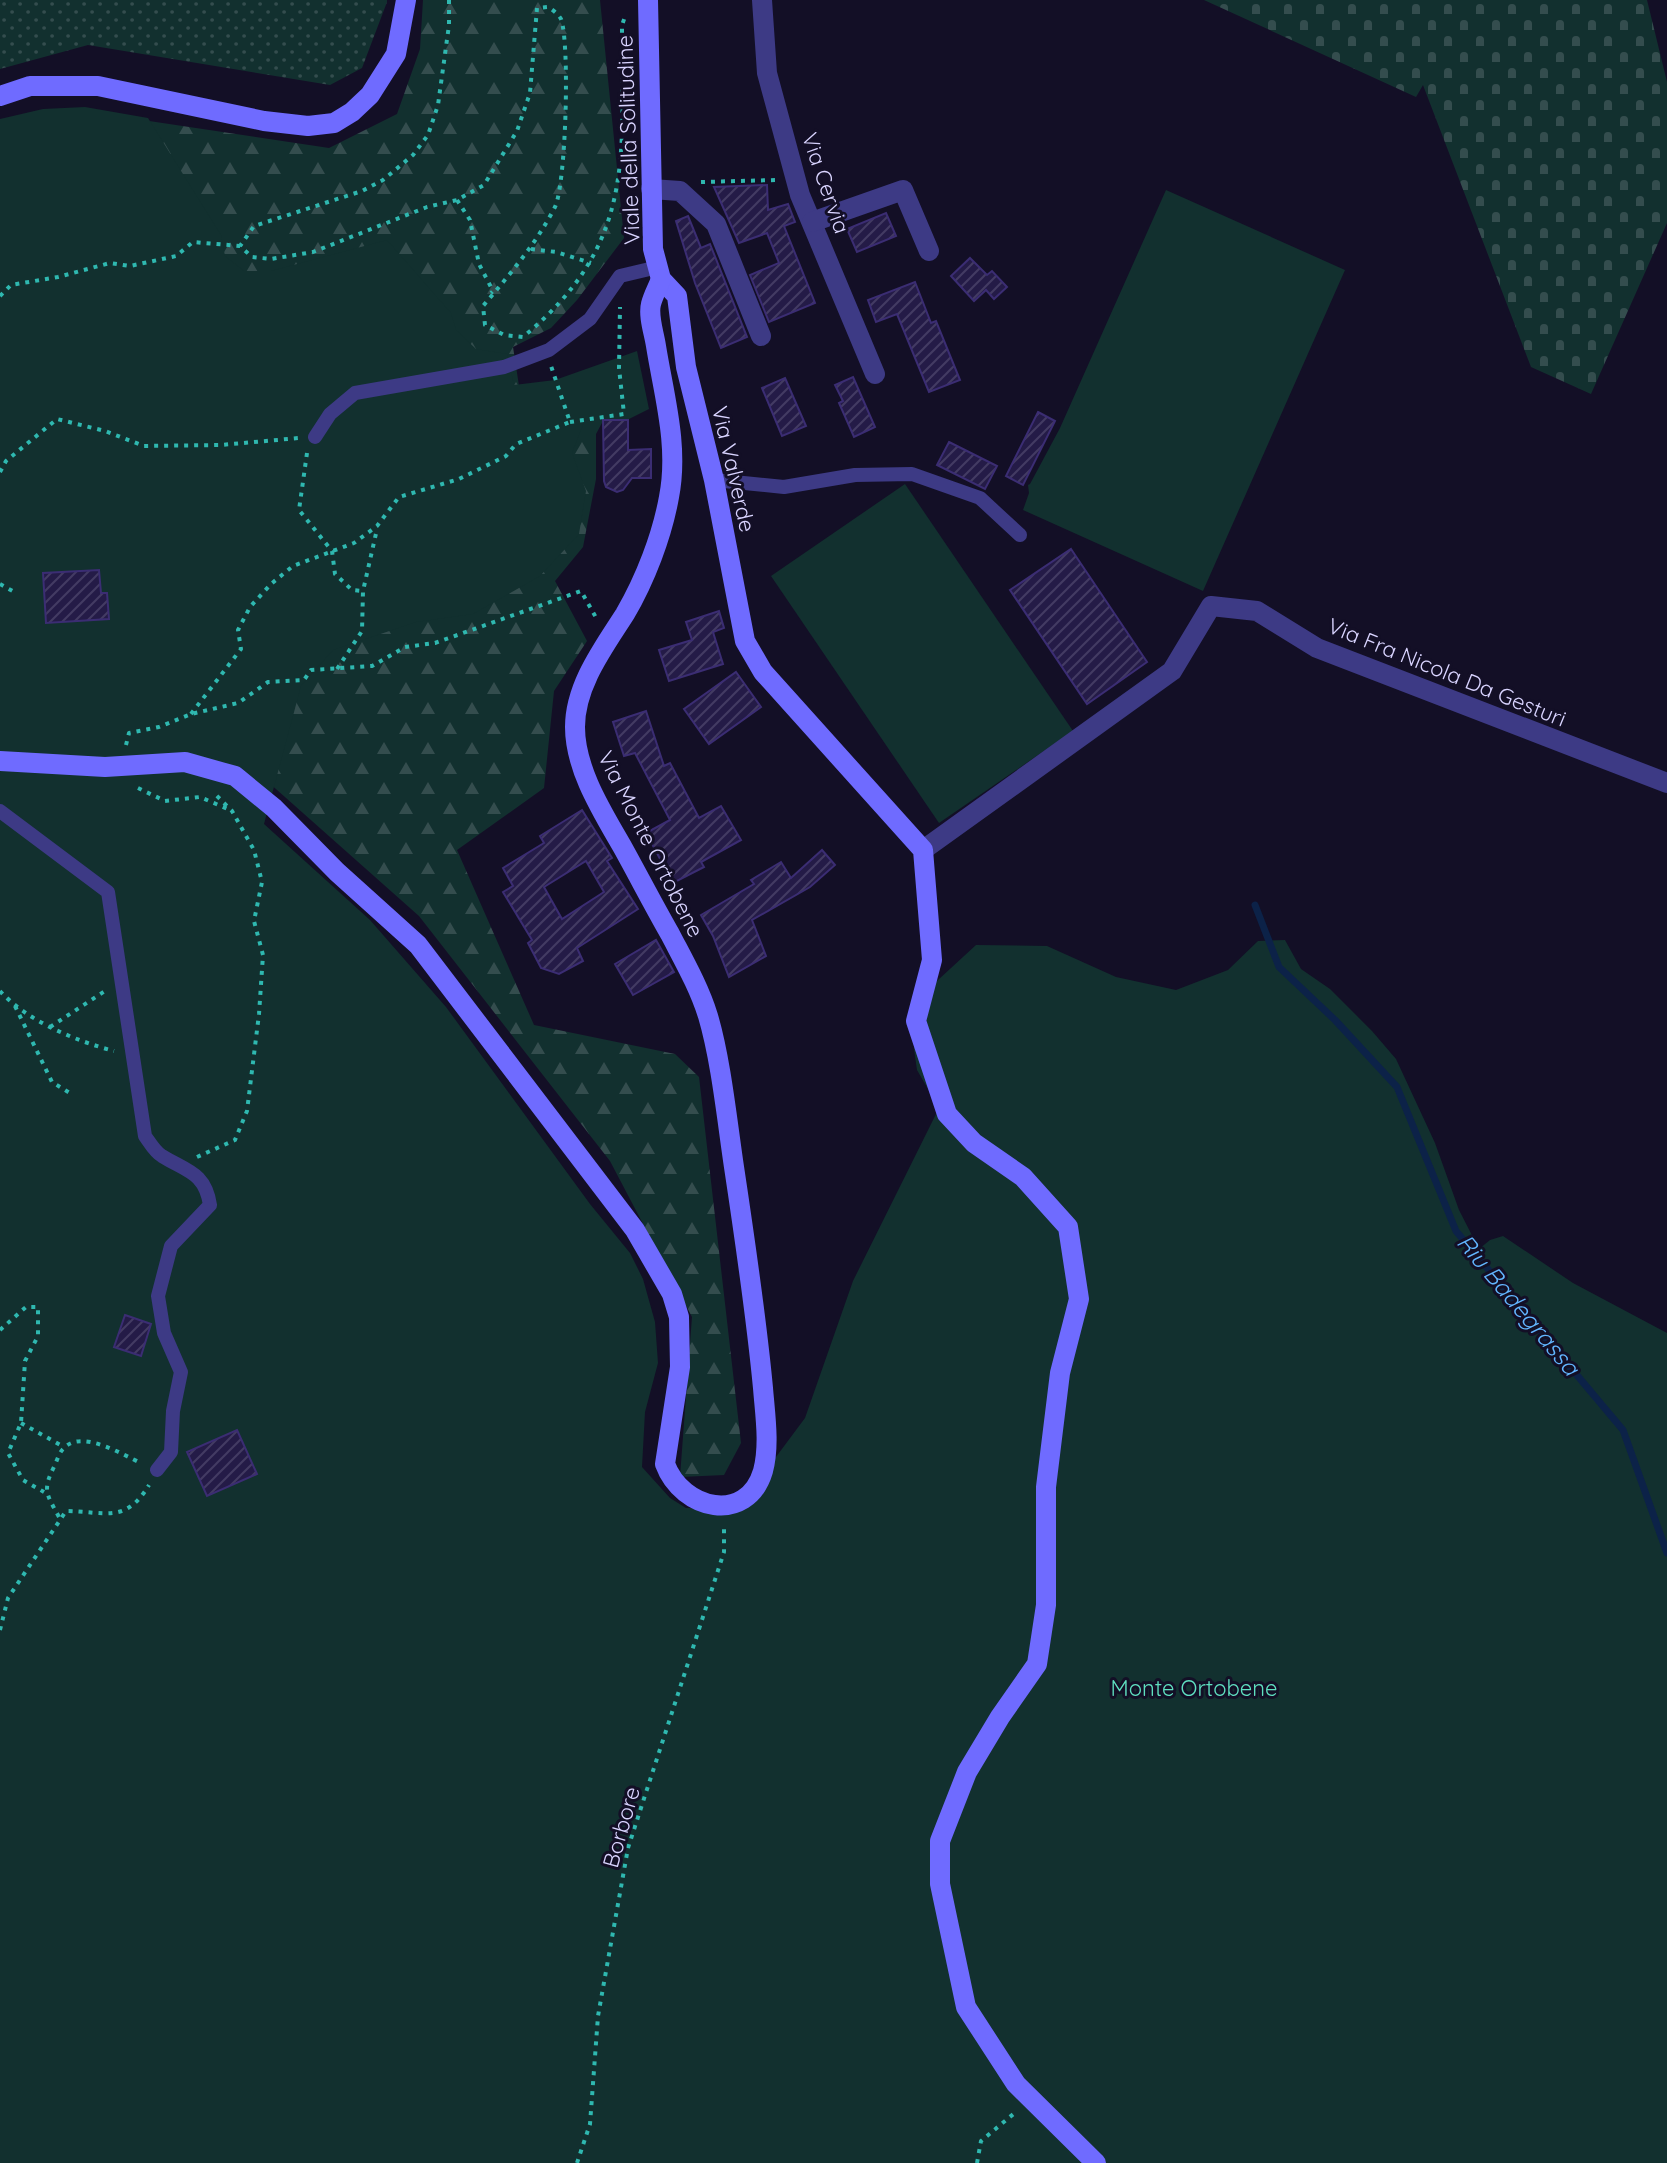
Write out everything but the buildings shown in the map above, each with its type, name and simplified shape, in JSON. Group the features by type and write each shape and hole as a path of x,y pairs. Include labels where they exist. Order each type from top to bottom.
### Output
{"street":[{"path":"0,96 30,86 98,86 264,121 308,126 334,123 370,95 396,54 406,0"},
{"name":"Viale della Solitudine","path":"648,0 653,249 660,273"},
{"name":"Via Cervia","path":"762,0 767,73 796,179 875,374"},
{"path":"651,189 680,191 716,224 761,336"},
{"path":"812,222 903,190 929,251"},
{"name":"Via Valverde","path":"660,273 677,296 686,367 714,480 745,641 763,672 923,850"},
{"name":"Via Monte Ortobene","path":"660,273 650,307 673,447 669,497 649,564 589,674 574,725 577,751 605,817 696,984 709,1018 728,1122 758,1329 766,1429 763,1470 757,1483 748,1494 725,1506"},
{"name":"Via Fra Nicola Da Gesturi","path":"923,850 1172,671 1211,606 1257,611 1317,648 1667,783"},
{"path":"0,761 105,767 185,762 235,776 274,808 337,872 418,945 654,1259 672,1294 681,1335 680,1367 665,1464 680,1490 709,1505 725,1506"},
{"path":"923,850 932,960 916,1021 947,1114 974,1143 1023,1177 1068,1227 1079,1299 1060,1373 1046,1487 1046,1605 1037,1664 967,1772 940,1841 940,1884 966,2007 1016,2084 1096,2163"}],"lane":[{"path":"315,437 330,414 355,393 504,367 549,350 590,319 620,276 660,273"},
{"path":"714,480 784,487 855,475 912,474 980,498 1020,535"},
{"path":"0,811 108,892 145,1136 158,1155 190,1169 208,1190 210,1205 171,1246 158,1296 164,1333 181,1372 173,1411 171,1452 157,1470"}],"path":[{"path":"240,246 254,226 362,191 383,180 413,155 428,135 438,105 449,25 449,0"},
{"path":"0,296 11,285 110,263 130,266 176,256 193,242 240,246 252,257 271,259 313,252 427,207 457,200 484,185 517,131 530,93 537,8 532,0"},
{"path":"483,306 531,249 557,204 565,155 565,38 560,17 548,7 537,8"},
{"path":"457,200 470,220 479,264 493,291 483,306 485,325 504,335 523,337 552,313 591,264 605,233 617,192 622,150 622,25 626,12"},
{"path":"695,182 796,179"},
{"path":"531,249 556,252 591,264"},
{"path":"191,714 241,649 238,630 250,607 293,566 354,543 377,526 399,497 459,479 506,456 516,444 570,422 624,414 619,368 620,276"},
{"path":"549,350 552,370 570,422"},
{"path":"0,472 6,461 57,419 105,431 144,446 221,445 315,437"},
{"path":"315,437 307,454 299,510 332,551 335,574 352,590 363,591"},
{"path":"337,669 362,631 363,591 377,526"},
{"path":"0,584 16,593"},
{"path":"126,745 129,733 238,703 268,682 304,680 311,670 372,666 405,647 435,643 581,591 608,637"},
{"path":"138,788 165,801 200,797 232,811 254,850 262,882 254,921 263,955 247,1111 235,1140 197,1157 190,1169"},
{"path":"50,1027 120,981"},
{"path":"0,991 50,1027 82,1043 132,1055"},
{"path":"14,1004 52,1082 73,1095"},
{"path":"0,1330 26,1307 38,1307 38,1336 25,1361 21,1423 8,1453 23,1480 45,1492 59,1517"},
{"path":"21,1423 64,1447"},
{"path":"0,1630 8,1598 59,1517 66,1511 111,1515 135,1504 157,1470 99,1443 77,1441 64,1447 47,1480 45,1492"},
{"name":"Borbore","path":"577,2163 590,2124 598,2016 628,1848 724,1552 725,1506"},
{"path":"977,2163 981,2141 1011,2114 1035,2102"}],"green space":[{"path":"0,0 387,2 362,68 330,85 88,45 0,69"},
{"path":"423,0 600,0 624,238 577,300 551,328 513,347 519,386 611,406 596,434 596,479 583,547 555,581 587,641 554,691 544,788 457,850 534,1025 675,1054 699,1077 741,1443 724,1475 680,1477 692,1317 610,1161 419,916 232,750 0,131 149,121 329,148 397,114 420,49"},
{"path":"1204,0 1647,0 1667,82 1667,223 1591,394 1531,367 1423,85 1416,97"},
{"name":"Monte Ortobene","path":"85,107 148,118 221,235 225,256 244,271 271,271 387,240 451,313 456,330 476,349 507,354 514,385 555,380 637,351 649,409 623,422 584,422 572,453 586,491 579,534 540,576 473,614 416,622 333,650 301,686 264,824 370,920 446,1007 590,1204 630,1253 643,1279 655,1322 658,1363 645,1412 642,1467 670,1498 686,1508 738,1508 805,1418 853,1281 939,1108 917,1070 914,1049 921,1002 926,991 976,945 1047,946 1116,977 1176,990 1228,970 1258,941 1285,940 1301,969 1330,989 1396,1059 1435,1143 1459,1210 1479,1249 1490,1240 1503,1236 1573,1283 1667,1333 1667,2163 0,2163 0,119 43,109"},
{"path":"1166,190 1345,270 1203,591 1023,510 1029,493 1028,485 1060,428"},
{"path":"905,484 1073,731 939,823 771,576"}],"waterway":[{"name":"Riu Badegrassa","path":"1255,905 1279,967 1335,1020 1397,1087 1456,1231 1623,1430 1667,1553"}]}
